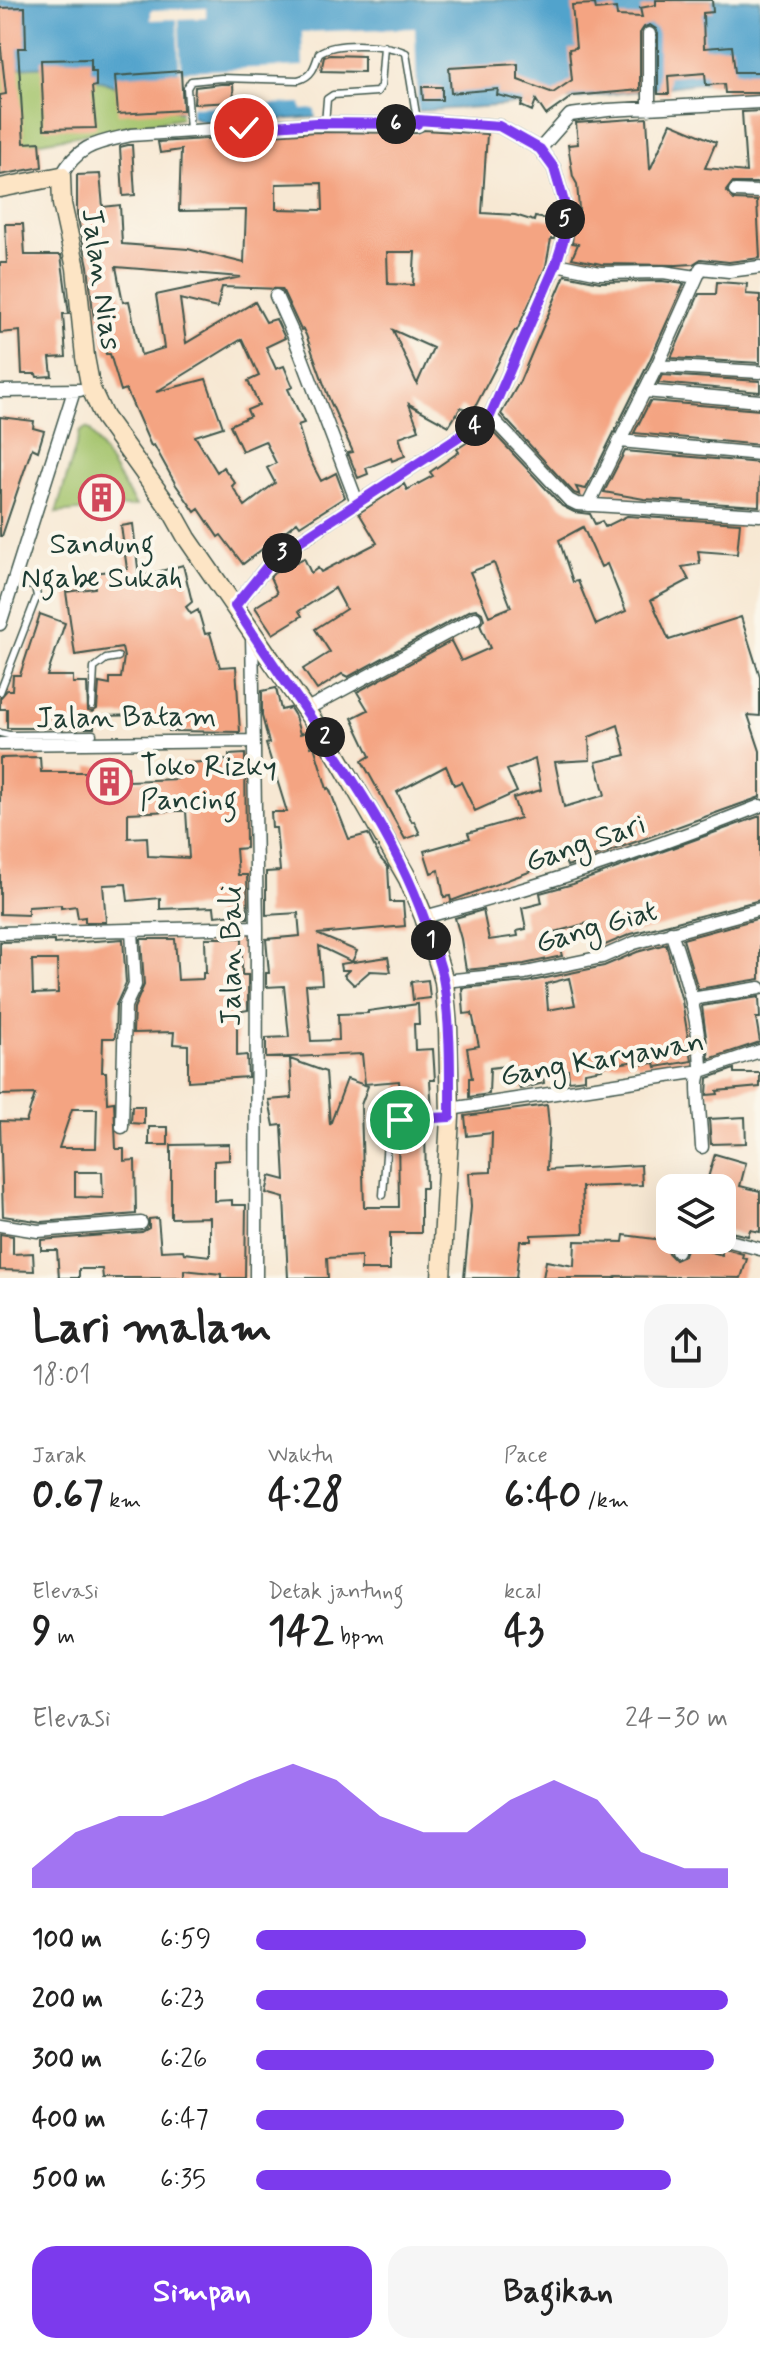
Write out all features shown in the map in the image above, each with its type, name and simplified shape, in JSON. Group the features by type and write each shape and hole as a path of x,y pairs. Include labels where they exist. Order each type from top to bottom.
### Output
{"street":[{"path":"649,34 649,109"},
{"path":"540,149 570,115 760,102"},
{"path":"0,188 61,176 72,157 101,142 131,135 325,124 417,124 418,120 499,126 540,149 554,168 566,209 565,235 556,264 490,416 274,558 235,606"},
{"name":"Jalan Nias","path":"61,176 62,204 76,268 85,357 82,390 104,417 307,709 382,831 424,917 444,981 450,1113 441,1278"},
{"path":"735,191 760,192"},
{"path":"556,264 600,273 663,272 697,277"},
{"path":"588,505 657,366 701,268 729,271 760,267"},
{"path":"276,296 357,502"},
{"path":"657,366 760,372"},
{"path":"0,391 82,390 0,624"},
{"path":"644,391 760,401"},
{"path":"490,416 569,500 577,504 760,515"},
{"path":"620,441 760,454"},
{"path":"307,709 475,618"},
{"name":"Jalan Bali","path":"252,633 257,927 256,1278"},
{"name":"Jalan Batam","path":"0,744 93,736 252,741"},
{"name":"Gang Sari","path":"424,917 539,887 760,806"},
{"name":"Gang Giat","path":"444,981 525,973 602,957 671,932 760,909"},
{"path":"0,933 257,927"},
{"path":"122,1127 125,1006 135,985 132,930"},
{"path":"671,932 691,999 701,1071 698,1089 702,1147"},
{"path":"691,999 760,988"},
{"name":"Gang Karyawan","path":"450,1113 701,1071 760,1051"},
{"path":"0,1225 38,1231 141,1223"},
{"path":"736,1243 760,1249"}],"lane":[{"path":"325,124 327,99 333,95 377,92 381,86 384,46"},
{"path":"190,132 187,88 191,81 221,78 298,80 306,78 315,67 319,53 326,48 384,46 406,53 417,124"},
{"path":"0,692 37,596 35,587 14,581"},
{"path":"92,706 94,668 106,659 118,657"},
{"path":"0,733 93,736"},
{"path":"383,1195 388,1128 400,1120 450,1113"}],"green space":[{"path":"62,65 190,116 0,149 0,69"},
{"path":"86,428 136,506 56,513 80,432"}],"water":[{"path":"0,0 760,0 760,75 542,103 210,124 62,65 0,69"}],"pier":[{"path":"206,8 206,18 179,19 181,71 303,66 302,32 415,28 418,115 316,121 315,109 302,110 301,103 191,107 191,121 181,117 177,19 151,20 151,10"}],"building":[{"path":"656,0 712,0 713,12 703,13 704,48 732,46 735,72 760,72 760,93 725,93 724,84 706,85 705,73 668,76 669,94 658,94 658,34 650,25 640,33 640,90 573,96 546,115 536,100 532,111 521,106 523,101 497,95 498,89 451,93 449,68 518,64 518,80 553,93 572,80 569,49 576,48 572,5 595,4 596,10 616,8 617,16 642,17 640,8 656,5"},
{"path":"25,7 26,48 18,48 24,143 40,142 42,167 0,175 0,95 6,94 0,8"},
{"path":"364,56 364,72 321,71 324,57"},
{"path":"91,59 91,71 96,71 96,86 92,87 96,128 44,129 41,60"},
{"path":"181,71 183,110 118,114 115,76"},
{"path":"233,84 234,102 194,104 195,87"},
{"path":"422,87 442,87 442,100 423,100"},
{"path":"760,111 760,183 732,183 726,191 734,200 757,201 760,258 729,262 701,259 693,264 677,265 601,264 572,258 578,244 572,243 574,225 579,226 579,209 568,145 578,144 576,123 647,118 650,170 671,123 716,142 705,168 746,172 742,112"},
{"path":"424,130 487,134 482,213 515,215 534,221 535,217 557,221 546,266 517,331 472,413 461,407 449,426 409,404 419,430 399,437 405,456 366,468 368,474 358,478 348,453 353,452 306,335 282,289 222,287 217,308 180,299 186,343 255,302 266,322 276,319 285,338 266,347 276,369 284,366 293,387 288,389 304,423 298,425 306,452 321,481 336,473 345,497 300,526 297,522 243,564 221,535 218,537 199,509 195,512 154,445 151,446 126,389 121,391 110,354 106,354 98,318 94,318 88,266 77,214 77,175 100,174 103,207 120,205 122,244 188,249 244,263 246,210 179,211 181,150 160,153 158,142 316,132 417,133","holes":["322,183 323,210 276,209 276,184","387,252 415,252 413,285 388,284","116,267 241,277 156,295 164,348 141,355 129,301 123,302","393,330 433,348 417,384","242,339 259,376 248,381 259,405 247,410 250,416 230,425 242,451 265,441 276,463 267,468 275,483 245,506 232,486 235,483 223,467 217,472 195,436 223,427 206,379 156,392"]},
{"path":"132,145 135,195 123,196 120,147"},
{"path":"5,224 23,224 25,255 61,255 69,314 63,314 66,357 50,358 52,376 22,374 20,331 0,333 0,263 7,263"},
{"path":"565,275 600,282 662,281 684,284 586,489 576,487 580,495 574,493 501,414 520,381"},
{"path":"717,282 747,284 746,294 760,295 760,363 671,358 699,294 716,294"},
{"path":"662,375 760,381 760,392 658,383"},
{"path":"650,401 760,410 760,445 634,433"},
{"path":"0,417 34,421 33,428 44,431 38,451 32,448 2,536 0,536"},
{"path":"489,428 562,506 574,512 590,514 595,524 602,521 605,527 627,516 740,523 737,554 698,551 700,564 682,567 689,580 651,600 669,640 741,617 760,677 760,716 748,715 760,751 760,797 567,866 564,859 451,901 450,896 444,897 439,870 431,873 424,851 470,838 468,833 520,818 513,798 541,790 535,759 507,770 517,792 475,811 461,782 454,785 446,766 397,792 420,834 405,839 362,761 370,756 352,718 368,710 357,692 451,641 461,661 490,648 480,625 484,619 482,613 471,610 348,677 342,674 317,690 303,669 330,652 315,629 346,609 335,588 299,611 302,616 273,634 255,607 277,593 270,577 274,573 304,558 311,573 318,568 321,572 377,543 359,513 404,484 407,490 433,476 430,472 459,452 457,449","holes":["583,527 601,567 607,564 626,611 596,625 578,581 573,582 559,540","494,563 511,607 489,616 470,572","618,725 626,755 596,762 605,795 564,807 555,762 590,760 589,737"]},
{"path":"625,451 760,463 759,506 644,499 604,492"},
{"name":"Sandung Ngabe Sukah","path":"111,486 113,506 92,507 91,488"},
{"path":"133,524 139,577 183,565 192,602 186,607 191,614 198,610 205,634 210,633 220,667 236,666 240,732 169,731 169,717 141,718 141,715 102,716 102,720 94,721 94,728 7,728 7,709 0,709 0,698 7,690 12,690 13,675 20,675 40,614 65,623 47,676 73,676 73,683 87,683 88,711 97,709 99,683 110,685 110,678 121,678 122,648 75,655 66,592 95,588 93,573 127,569 121,526"},
{"path":"276,688 281,710 290,708 300,734 306,732 311,747 314,746 327,789 349,839 368,834 388,867 390,902 403,902 405,926 317,934 357,951 352,962 319,946 322,984 306,985 311,1041 339,1040 338,1014 368,1013 418,1004 419,1024 414,1024 415,1050 433,1049 435,1080 430,1080 432,1113 402,1114 399,1081 365,1084 362,1054 266,1058 266,1038 289,1037 284,986 266,987 266,973 269,973 266,939 300,936 298,913 266,915 266,872 280,871 276,828 272,828 271,812 287,812 266,744 269,743 262,716 262,691"},
{"path":"245,754 246,848 236,849 238,875 247,875 248,918 235,918 235,914 215,916 214,907 160,909 160,898 128,901 126,884 103,885 106,922 85,922 85,917 78,918 76,906 28,907 28,915 0,914 0,758 40,757 41,772 89,772 89,766 128,766 128,781 177,779 176,764 229,760 229,755","holes":["186,811 189,858 148,856 147,837 128,838 128,813"]},
{"path":"760,816 760,900 631,934 596,949 588,923 555,932 562,956 524,964 466,970 455,918 483,910 489,940 518,936 517,931 526,929 522,908 542,903 540,893 573,884"},
{"path":"760,918 760,979 698,989 683,939"},
{"path":"205,938 242,938 242,975 248,975 248,1010 237,1012 237,1056 247,1055 248,1077 188,1081 188,1045 173,1044 174,1032 133,1033 134,1008 144,985 141,939 175,939 178,980 203,979 203,973 206,973"},
{"path":"123,939 126,983 116,1005 115,1038 103,1038 102,1072 106,1072 107,1103 114,1102 116,1149 124,1149 124,1161 135,1160 136,1214 42,1222 3,1216 0,1121 26,1122 35,1094 0,1095 0,942 54,941 54,944","holes":["32,960 57,960 58,993 33,994","72,1109 97,1109 96,1148 59,1148","75,1172 102,1172 103,1198 75,1197"]},
{"path":"666,944 682,1001 692,1061 656,1067 655,1063 637,1065 637,1061 602,1066 602,1069 585,1072 585,1079 569,1081 568,1070 543,1076 544,1083 520,1089 514,1065 490,1068 489,1094 469,1097 469,1078 472,1078 467,1048 479,1046 472,1013 464,1014 462,988 527,982 604,966","holes":["569,978 575,1005 548,1010 546,984"]},
{"path":"388,957 391,972 370,971 354,985 344,975 349,970 341,970 340,964"},
{"path":"428,980 430,998 413,1000 411,982"},
{"path":"759,997 760,1018 756,1018 760,1042 709,1059 702,1006"},
{"path":"290,1059 326,1072 330,1125 347,1079 368,1086 361,1105 364,1207 399,1207 398,1130 403,1129 402,1126 425,1125 426,1188 421,1188 421,1233 390,1233 390,1270 361,1270 361,1256 327,1258 328,1278 288,1278 284,1198 266,1193 270,1176 285,1180 282,1125 274,1126 269,1100 292,1098"},
{"path":"734,1069 734,1073 760,1073 760,1087 717,1091 718,1094 707,1095 708,1078"},
{"path":"547,1105 547,1170 641,1165 642,1185 582,1187 584,1233 531,1235 531,1241 520,1241 516,1278 464,1278 471,1207 469,1173 491,1172 492,1133 467,1136 465,1116"},
{"path":"132,1106 144,1106 144,1124 131,1123"},
{"path":"745,1117 746,1143 711,1144 709,1119"},
{"path":"149,1127 168,1127 168,1145 149,1145"},
{"path":"229,1144 229,1160 214,1161 214,1201 232,1200 232,1205 246,1205 245,1278 221,1278 221,1274 184,1270 184,1278 103,1278 102,1269 79,1269 79,1278 59,1278 57,1250 41,1250 41,1240 142,1232 149,1228 149,1219 158,1218 161,1251 183,1250 184,1253 210,1256 210,1217 171,1218 171,1145"},
{"path":"715,1154 746,1163 740,1186 760,1191 760,1232 750,1230 748,1236 736,1233 736,1174 709,1174"},
{"path":"0,1234 13,1236 13,1254 33,1253 34,1271 0,1270"},
{"path":"624,1235 656,1239 656,1254 669,1254 675,1260 685,1254 722,1255 736,1252 747,1259 741,1278 543,1278 546,1261 574,1266 575,1241 623,1242"}],"place":[{"name":"Sandung Ngabe Sukah","path":"102,497"},
{"name":"Toko Rizky Pancing","path":"109,782"}],"route":[{"path":"244,128 316,123 417,124 418,120 478,122 499,126 540,149 554,168 566,209 565,235 556,264 490,416 274,558 235,606 307,709 368,807 408,879 424,917 444,981 450,1117 400,1120"}]}
